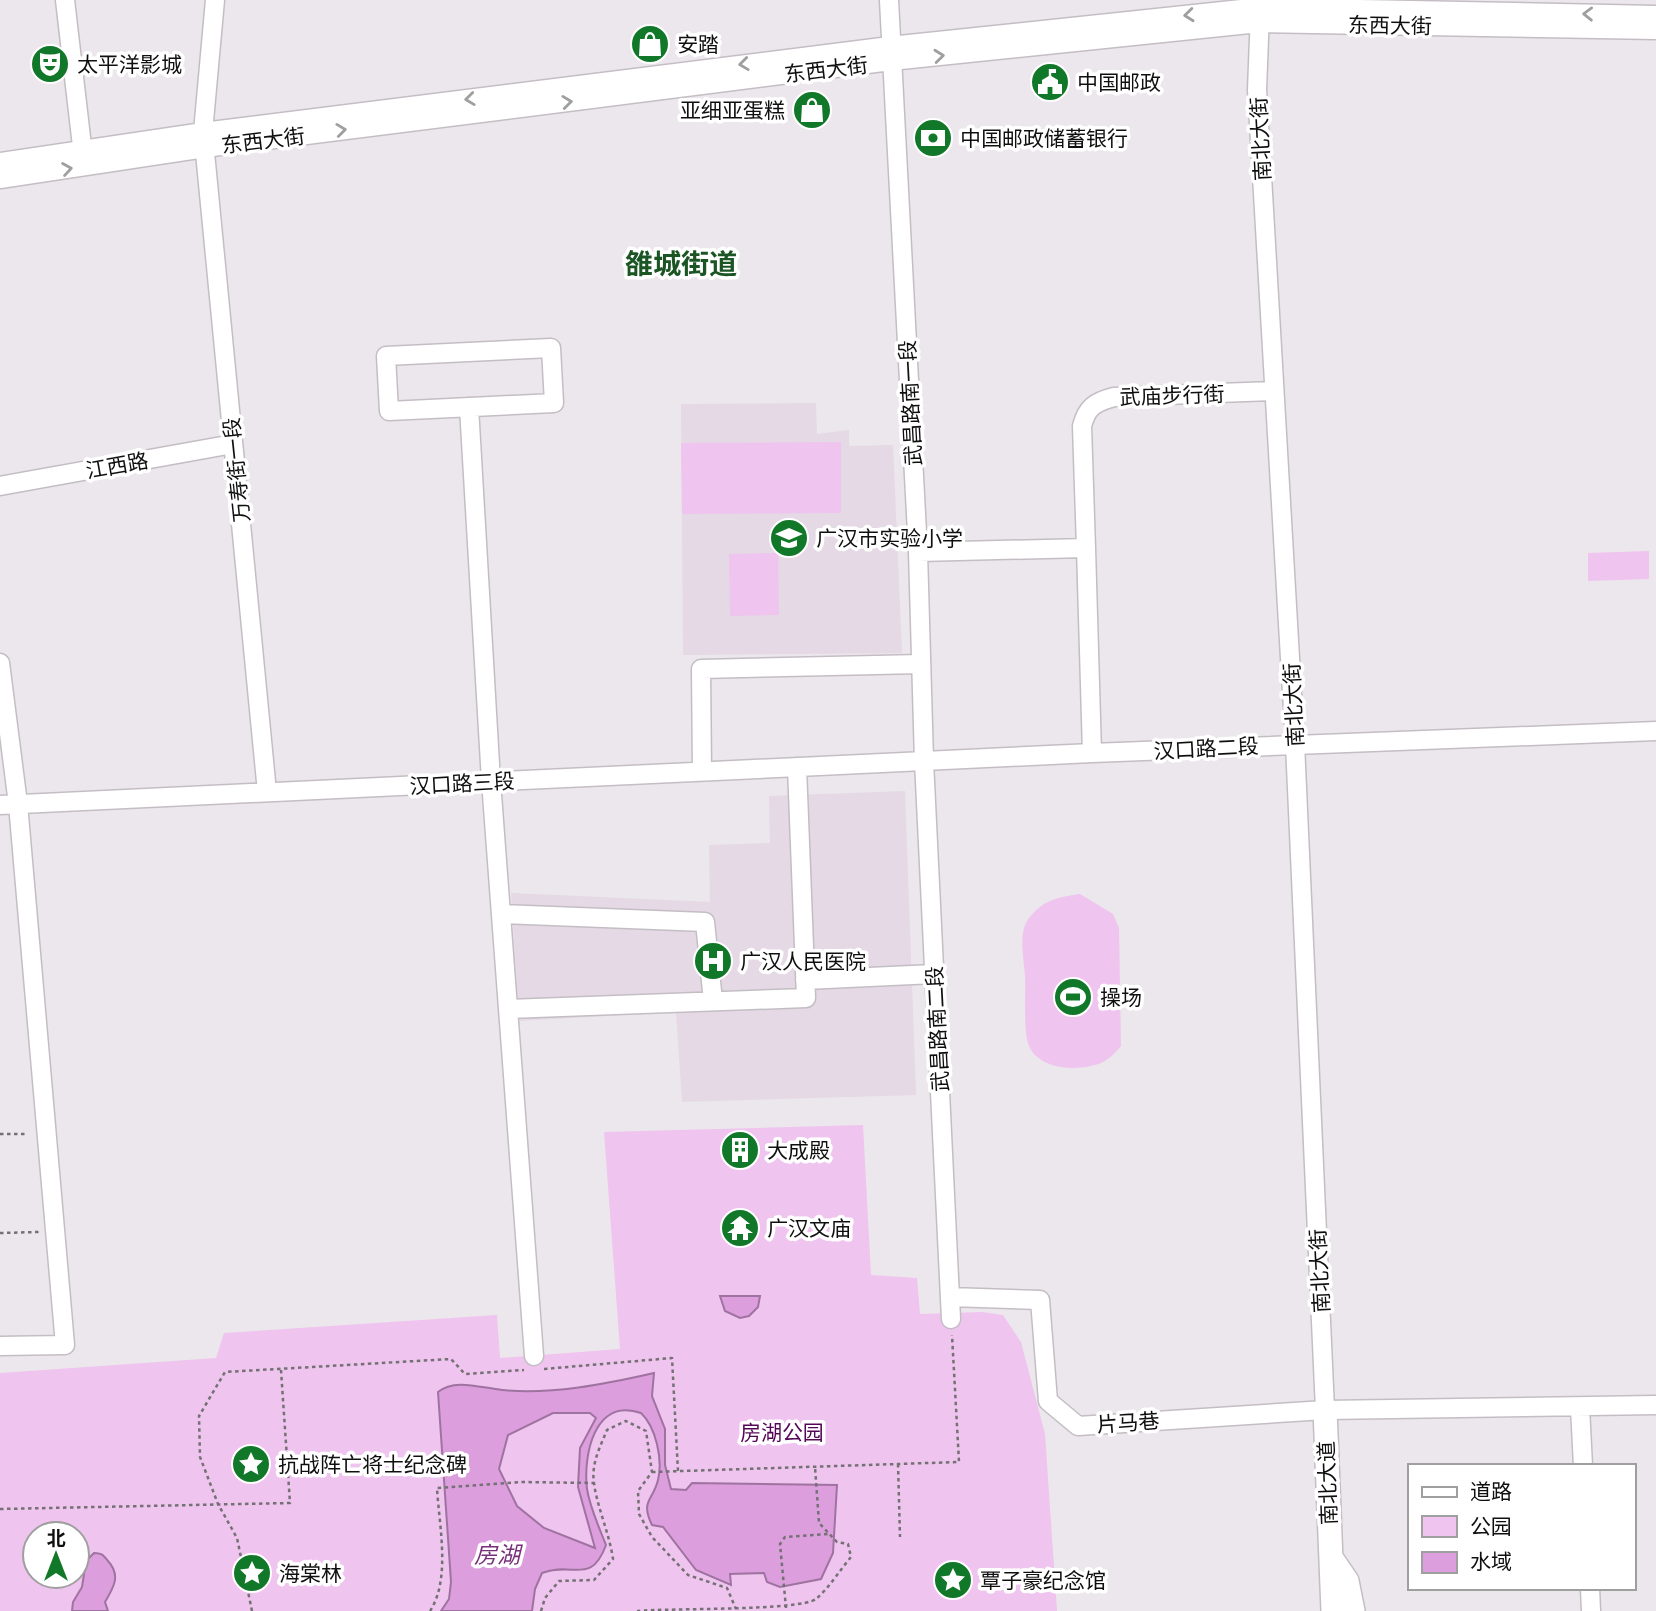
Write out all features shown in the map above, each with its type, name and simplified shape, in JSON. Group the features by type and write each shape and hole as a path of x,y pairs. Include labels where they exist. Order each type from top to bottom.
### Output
{"main road":[{"name":"南北大道","path":"1325,1410 1333,1611"},
{"name":"南北大道","path":"1330,1556 1347,1581 1353,1611"}],"street":[{"path":"65,0 82,146"},
{"name":"万寿街一段","path":"215,0 204,140 267,792"},
{"name":"武昌路南一段","path":"889,0 918,552 924,761"},
{"name":"东西大街","path":"0,162 204,140 891,53 1260,10 1656,15"},
{"name":"东西大街","path":"1260,10 1656,30"},
{"name":"南北大街","path":"1260,10 1257,90 1295,744 1325,1410"},
{"name":"东西大街","path":"0,179 204,140"},
{"path":"551,348 554,403 469,407 388,411 386,356 551,348"},
{"name":"武庙步行街","path":"1092,753 1082,426 1086,412 1097,402 1114,397 1273,391"},
{"path":"469,407 491,781 534,1356"},
{"name":"江西路","path":"0,486 233,444"},
{"path":"918,552 1086,548"},
{"path":"0,663 9,805 46,1133 65,1345 0,1346"},
{"path":"702,771 701,669 922,664"},
{"name":"汉口路二段","path":"924,761 1656,731"},
{"name":"汉口路三段","path":"9,805 924,761"},
{"name":"武昌路南二段","path":"924,761 951,1319"},
{"path":"508,1009 806,998 797,767"},
{"path":"501,914 705,922 713,1001"},
{"path":"805,980 934,974"},
{"name":"片马巷","path":"950,1297 1040,1300 1048,1401 1078,1426 1325,1410"},
{"path":"1325,1410 1656,1405"},
{"path":"1580,1406 1583,1464"},
{"path":"1590,1590 1591,1611"}],"path":[{"path":"0,1134 46,1133"},
{"path":"0,1233 55,1231"},
{"path":"652,1472 959,1462 951,1319"},
{"path":"252,1611 237,1538 218,1504 200,1457 199,1416 225,1372 451,1359 465,1374 672,1358 678,1471"},
{"path":"0,1509 290,1503 281,1368"},
{"path":"541,1611 545,1598 559,1581 594,1580 612,1559 609,1532 594,1483 595,1459 607,1430 626,1421 646,1431 652,1472 638,1492 639,1514 652,1537 688,1575 727,1588 736,1609"},
{"path":"898,1464 900,1537"},
{"path":"637,1611 673,1608 786,1608 815,1601 851,1557 848,1544 836,1542 819,1523 815,1466"},
{"path":"430,1611 439,1597 441,1555 436,1488 512,1483 594,1483"},
{"path":"786,1608 780,1544 785,1536 830,1534"}],"shaded area":[{"name":"广汉市实验小学","path":"816,403 817,434 849,430 849,446 893,445 902,653 683,655 681,404"},
{"name":"广汉人民医院","path":"905,791 916,1095 682,1102 676,1012 519,1021 511,893 710,902 709,845 770,843 769,796"}],"green space":[{"path":"841,442 841,513 682,514 681,443"},
{"path":"1649,551 1649,579 1588,581 1588,553"},
{"path":"778,553 779,615 730,616 729,554"},
{"name":"操场","path":"1080,894 1113,914 1119,928 1121,1046 1114,1054 1096,1065 1075,1068 1043,1061 1029,1046 1025,1022 1023,935 1026,923 1043,905"},
{"name":"房湖公园","path":"863,1125 871,1275 917,1278 920,1314 982,1312 1003,1315 1021,1342 1045,1434 1057,1611 0,1611 0,1373 216,1358 224,1333 497,1315 500,1358 620,1349 604,1132"}],"water":[{"path":"720,1296 760,1296 758,1307 749,1316 740,1318 725,1311"},
{"name":"房湖","path":"654,1373 652,1396 665,1429 665,1465 671,1489 686,1490 692,1483 837,1485 833,1553 821,1579 780,1587 767,1582 764,1573 730,1574 731,1585 696,1570 663,1527 652,1525 647,1505 658,1480 660,1463 657,1444 651,1427 641,1413 625,1410 612,1413 602,1421 590,1446 587,1461 587,1489 606,1545 594,1565 587,1569 563,1569 542,1573 535,1589 532,1611 441,1611 449,1599 451,1582 438,1392 460,1385 521,1391 559,1390","holes":["553,1413 590,1413 596,1418 580,1448 578,1487 595,1548 544,1528 517,1506 499,1469 508,1435"]},
{"path":"99,1553 114,1571 113,1586 105,1602 108,1611 72,1611 73,1602 80,1590 91,1590 91,1556"}],"place":[{"name":"安踏","path":"650,44"},
{"name":"太平洋影城","path":"50,64"},
{"name":"中国邮政","path":"1050,82"},
{"name":"亚细亚蛋糕","path":"812,110"},
{"name":"中国邮政储蓄银行","path":"933,138"},
{"name":"广汉市实验小学","path":"789,538"},
{"name":"广汉人民医院","path":"713,961"},
{"name":"操场","path":"1073,997"},
{"name":"大成殿","path":"740,1150"},
{"name":"广汉文庙","path":"740,1228"},
{"name":"抗战阵亡将士纪念碑","path":"251,1464"},
{"name":"海棠林","path":"252,1573"},
{"name":"覃子豪纪念馆","path":"953,1580"}],"district":[{"name":"雒城街道","path":"681,263"}]}
